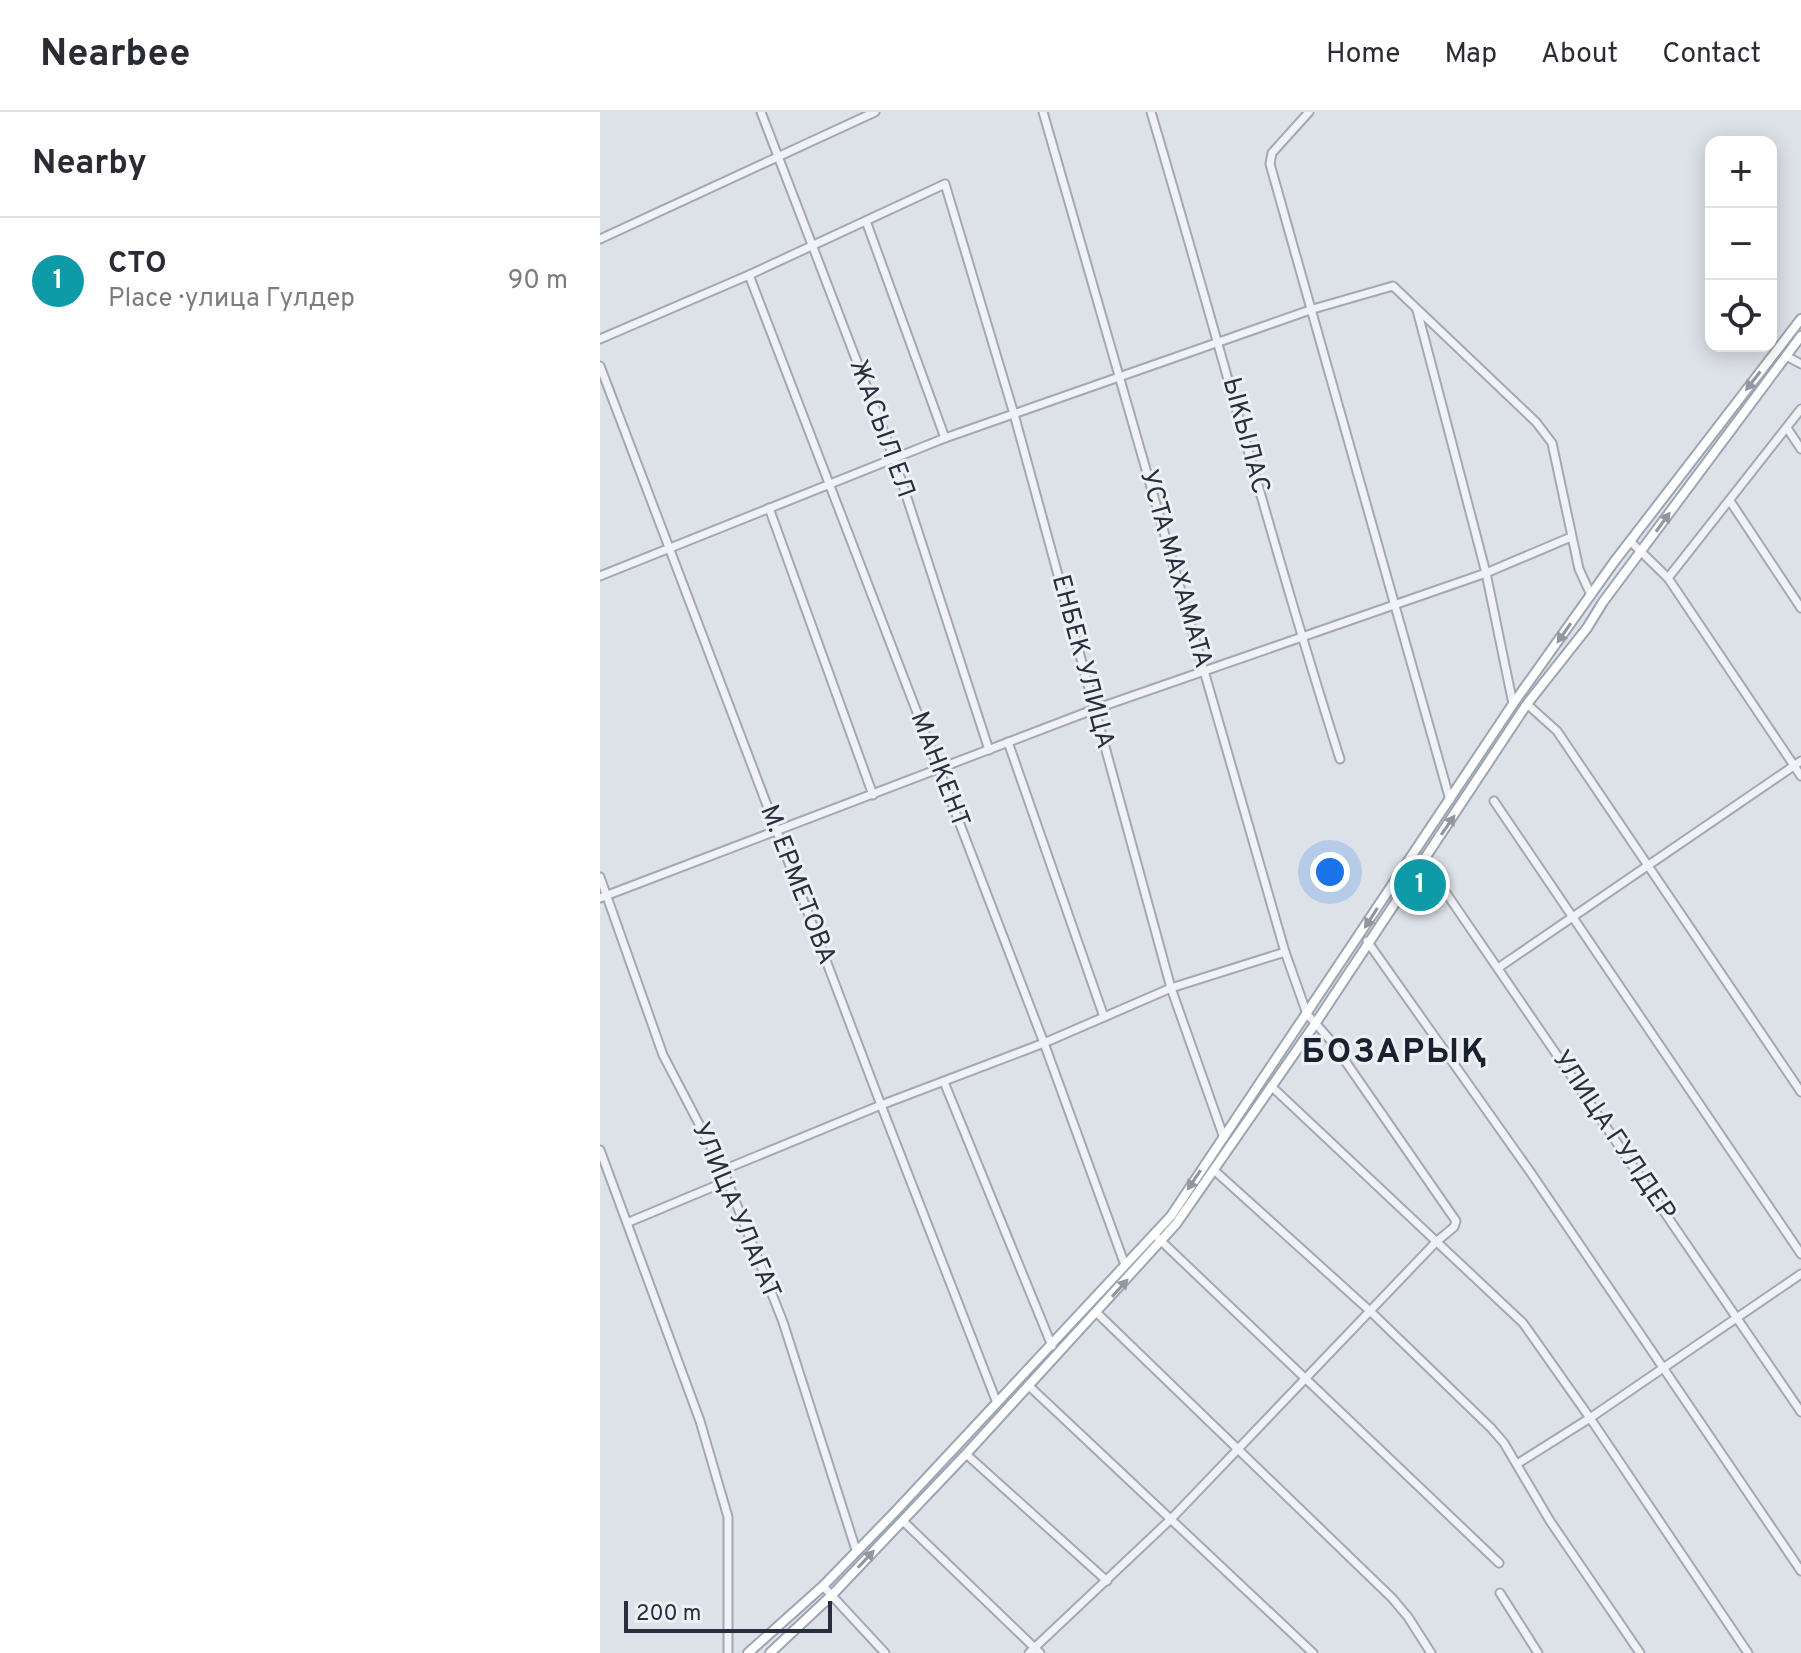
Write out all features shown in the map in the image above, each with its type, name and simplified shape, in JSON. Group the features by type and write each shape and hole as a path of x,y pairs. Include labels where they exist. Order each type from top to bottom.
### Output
{"main road":[{"path":"748,1653 823,1586 1171,1216 1513,704 1630,541 1801,319"},
{"path":"770,1653 832,1595 903,1521 1162,1242 1215,1171 1315,1024 1367,941 1527,704 1587,628 1603,602 1801,336"},
{"path":"982,1419 990,1427"}],"street":[{"name":"ЖАСЫЛ ЕЛ","path":"761,112 894,458 989,750"},
{"path":"600,239 875,112"},
{"name":"УСТА МАХАМАТА","path":"1043,112 1285,952 1307,1014 1332,1042 1456,1219 1455,1225 1436,1242"},
{"name":"ЫКЫЛАС","path":"1151,112 1220,343 1301,638 1340,759"},
{"path":"1309,112 1272,153 1270,164 1450,800"},
{"name":"ЕНБЕК УЛИЦА","path":"866,221 945,184 1014,414 1171,988 1224,1138"},
{"path":"600,339 866,221 945,438"},
{"name":"МАНКЕНТ","path":"749,275 1044,1043 1125,1265"},
{"path":"600,576 945,438 1313,309 1393,286 1536,422 1552,443 1579,569 1591,595"},
{"path":"1416,310 1486,573 1513,704"},
{"path":"1786,356 1801,364"},
{"name":"М. ЕРМЕТОВА","path":"600,366 997,1403"},
{"path":"1668,578 1801,409"},
{"path":"1787,428 1801,449"},
{"path":"1730,501 1801,608"},
{"path":"769,508 873,795"},
{"path":"604,897 1095,709 1486,573 1571,537"},
{"path":"1630,541 1668,578 1798,764 1801,776"},
{"path":"1527,704 1557,731 1801,1092"},
{"path":"1008,742 1104,1017"},
{"path":"1498,968 1798,764"},
{"path":"1494,801 1801,1254"},
{"name":"УЛИЦА ГУЛДЕР","path":"1420,864 1440,884 1801,1412"},
{"name":"УЛИЦА УЛАГАТ","path":"600,877 604,897 663,1055 723,1170 783,1322 856,1550"},
{"path":"1367,941 1531,1173 1801,1571"},
{"path":"723,1170 1044,1043 1171,988 1285,952"},
{"path":"944,1082 1052,1346"},
{"path":"1271,1086 1523,1323 1748,1653"},
{"path":"600,1150 700,1421 728,1517 728,1653"},
{"path":"1215,1171 1370,1311 1491,1428 1640,1653"},
{"path":"629,1222 727,1181"},
{"path":"1153,1234 1499,1563"},
{"path":"903,1521 1035,1651 1172,1518 1436,1242"},
{"path":"1517,1464 1801,1274"},
{"path":"1097,1313 1239,1448 1408,1617 1431,1653"},
{"path":"1028,1385 1313,1653"},
{"path":"966,1454 1107,1581"},
{"path":"823,1586 885,1653"},
{"path":"1500,1593 1538,1653"}],"place":[{"name":"СТО","path":"1420,885"}],"district":[{"name":"БОЗАРЫҚ","path":"1395,1053"}]}
